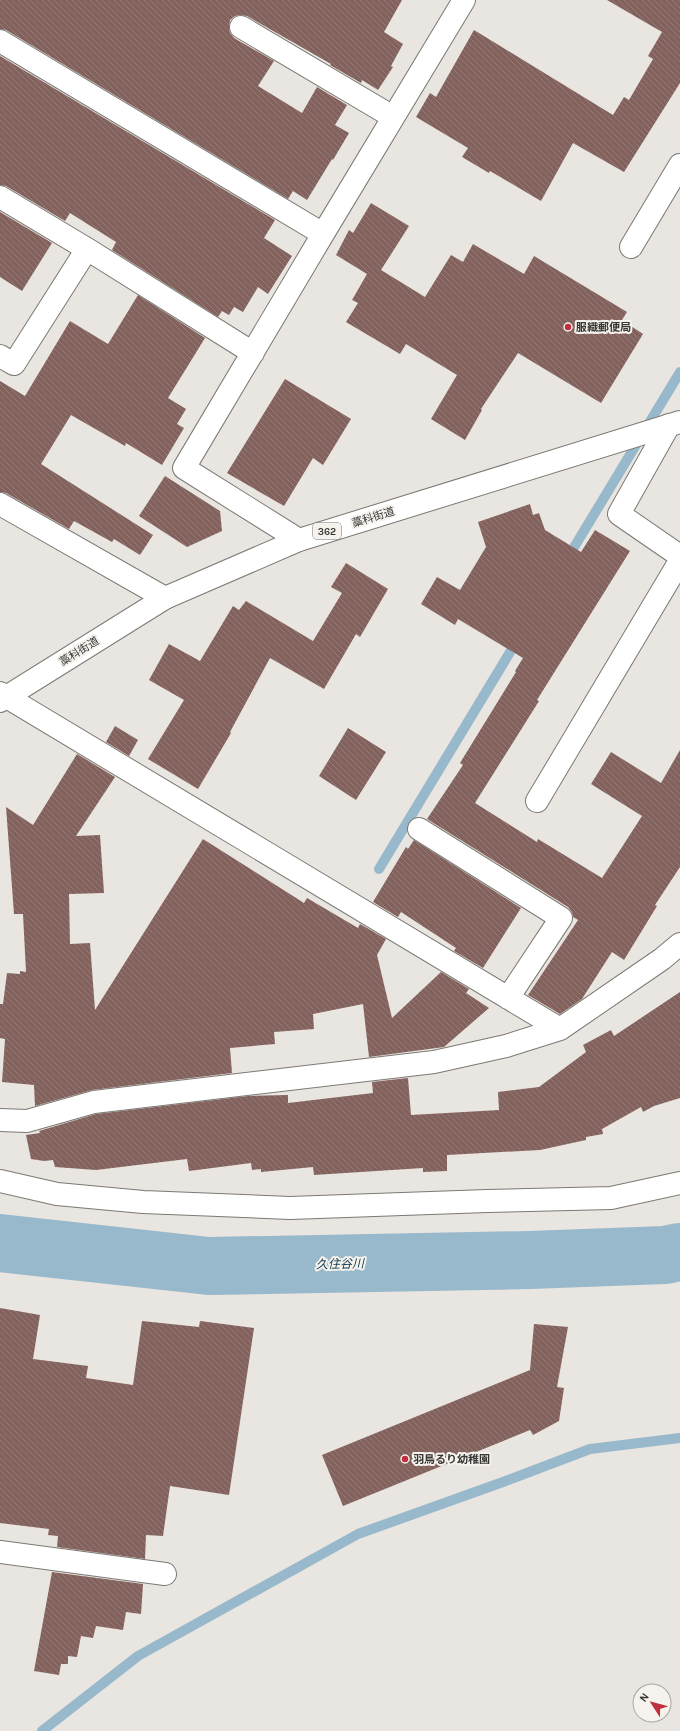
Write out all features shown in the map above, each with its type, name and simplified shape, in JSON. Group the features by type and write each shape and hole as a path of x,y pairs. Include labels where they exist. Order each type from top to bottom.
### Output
{"main road":[{"path":"299,540 184,468 461,1"},
{"path":"241,27 393,117"},
{"path":"0,41 323,234"},
{"path":"631,247 680,165"},
{"path":"0,197 87,249 253,353"},
{"path":"0,356 14,364 87,249"},
{"path":"675,423 618,514 680,556"},
{"name":"藁科街道","path":"2,697 165,598 299,540 675,423"},
{"path":"0,504 165,598"},
{"path":"537,801 680,561"},
{"path":"2,697 560,1029"},
{"path":"418,829 561,918 508,998"},
{"path":"0,1120 26,1121 94,1102 434,1062 506,1046 560,1029 662,959 680,944"},
{"path":"0,1181 57,1194 144,1202 290,1208 487,1200 611,1198 680,1183"},
{"path":"0,1552 165,1574"}],"building":[{"path":"0,0 402,0 384,32 403,44 391,66 393,67 378,90 362,80 361,83 247,16 235,16 230,20 230,33 234,38 274,61 258,86 302,113 317,87 347,105 335,125 349,133 333,160 332,159 307,200 293,191 288,199 6,30 0,29"},
{"path":"607,0 680,0 680,83 624,172 573,143 541,201 490,171 489,173 462,157 468,148 416,117 430,93 436,97 474,30 613,115 624,97 629,100 653,59 648,56 662,32"},
{"path":"0,56 275,220 264,238 292,256 268,294 258,287 243,312 234,307 229,315 222,311 218,317 112,250 116,242 70,213 65,221 6,186 0,185"},
{"path":"371,203 409,226 381,270 425,297 451,255 463,262 473,244 524,274 534,256 627,312 622,320 643,334 601,403 518,353 481,409 482,410 465,440 431,419 457,375 406,344 400,354 346,322 358,303 352,300 367,274 336,255 349,230 353,233"},
{"path":"0,212 52,243 22,291 0,277"},
{"path":"138,295 205,338 168,398 186,409 177,424 184,428 162,465 126,443 125,446 71,415 41,464 153,535 140,555 114,539 112,542 74,521 69,529 6,493 0,492 0,381 25,396 70,321 108,344"},
{"path":"285,379 351,419 323,465 313,458 284,506 227,473"},
{"path":"165,476 220,511 222,531 187,547 139,516"},
{"path":"530,504 533,515 539,513 545,530 581,552 595,530 630,551 475,803 537,842 538,839 602,878 642,816 591,784 611,752 661,783 680,750 680,867 655,905 657,906 624,960 612,952 582,999 560,1014 528,995 578,920 573,917 572,912 568,907 427,819 463,765 460,763 516,672 515,671 523,658 458,619 455,625 421,604 437,577 460,590 486,547 478,522"},
{"path":"346,563 388,589 360,637 356,634 324,689 270,658 230,732 231,733 198,789 148,759 184,700 149,680 169,644 200,661 233,606 239,610 246,601 313,641 342,593 331,587"},
{"path":"115,726 138,740 129,756 106,742"},
{"path":"348,728 386,752 356,800 319,776"},
{"path":"77,754 115,777 76,836 100,835 104,893 69,894 70,944 90,943 95,1010 203,839 304,903 307,898 358,928 360,924 386,939 377,955 392,1018 441,972 469,989 466,993 489,1008 444,1047 369,1057 363,1004 313,1014 314,1029 274,1032 275,1044 230,1048 232,1073 92,1090 35,1106 34,1085 2,1082 5,1039 0,1038 0,1004 3,1004 7,973 20,974 20,971 26,972 23,914 14,914 6,807 33,825"},
{"path":"414,840 521,908 483,968 454,951 456,948 401,912 398,917 373,902 406,847 408,849"},
{"path":"680,992 680,1098 654,1106 643,1112 641,1107 602,1129 603,1134 586,1137 586,1140 540,1150 447,1155 447,1171 423,1172 423,1168 314,1175 313,1167 261,1172 261,1169 252,1170 251,1163 189,1171 187,1159 96,1170 55,1167 53,1160 44,1161 31,1159 26,1135 40,1133 39,1131 96,1114 248,1096 288,1095 288,1103 373,1093 372,1082 408,1078 411,1115 499,1110 498,1092 539,1087 586,1052 583,1045 611,1030 614,1036"},
{"path":"0,1308 40,1315 33,1359 88,1366 86,1378 133,1385 142,1321 199,1327 200,1321 254,1328 229,1495 170,1486 163,1536 146,1535 145,1559 57,1547 58,1536 48,1535 49,1529 0,1523"},
{"path":"534,1324 568,1327 557,1387 564,1388 559,1421 533,1435 530,1430 343,1506 322,1455 530,1370"},
{"path":"52,1572 143,1584 141,1614 126,1612 123,1630 96,1626 93,1638 81,1636 77,1657 68,1656 68,1664 61,1664 59,1675 34,1671"}],"waterway":[{"path":"567,559 680,372"},
{"path":"379,869 518,639"},
{"name":"久住谷川","path":"0,1243 209,1266 530,1260 665,1255 680,1252"},
{"path":"42,1731 138,1656 358,1534 590,1449 680,1438"}],"place":[{"name":"服織郵便局","path":"568,327"},
{"name":"羽鳥るり幼稚園","path":"405,1459"}]}
